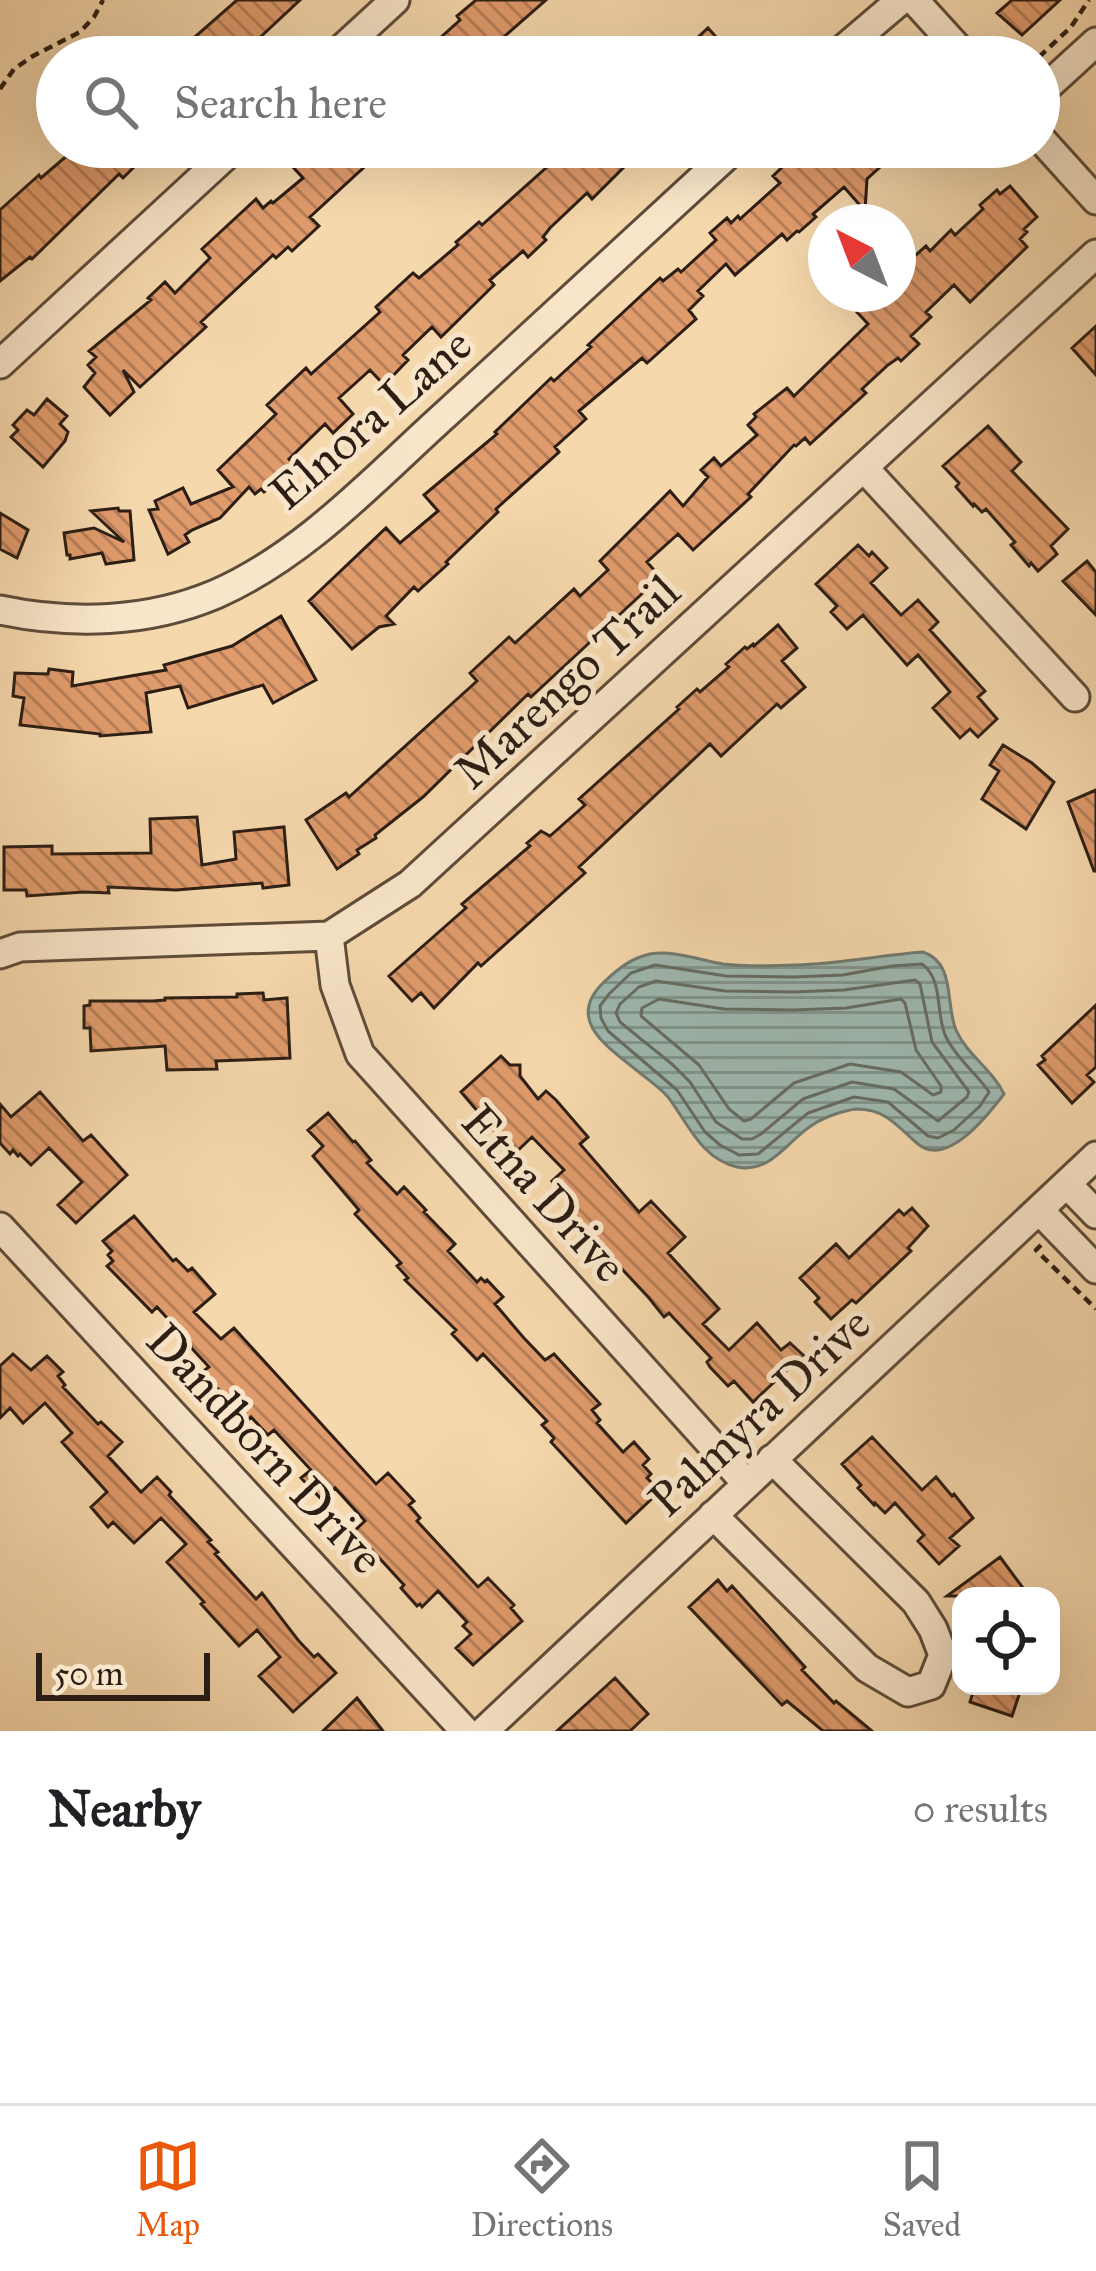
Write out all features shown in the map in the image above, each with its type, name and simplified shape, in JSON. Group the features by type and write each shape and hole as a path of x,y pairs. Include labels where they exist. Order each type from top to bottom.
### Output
{"street":[{"path":"356,36 395,0"},
{"path":"859,36 901,0"},
{"path":"914,0 947,36"},
{"path":"1060,75 1096,42"},
{"path":"1060,160 1096,200"},
{"path":"0,364 212,168"},
{"name":"Elnora Lane","path":"0,610 38,618 120,619 177,608 265,568 340,510 713,168"},
{"name":"Marengo Trail","path":"329,936 410,884 1096,254"},
{"path":"864,468 1075,697"},
{"path":"0,954 20,947 329,936"},
{"name":"Etna Drive","path":"329,936 334,985 360,1054 746,1483"},
{"name":"Palmyra Drive","path":"499,1726 746,1483 1096,1156"},
{"path":"1067,1184 1096,1214"},
{"path":"1039,1210 1096,1269"},
{"name":"Dandborn Drive","path":"0,1227 465,1731"},
{"path":"713,1515 867,1668 908,1691 931,1685 944,1655 916,1602 772,1459"}],"path":[{"path":"72,36 94,17 103,0"},
{"path":"1060,37 1089,0"},
{"path":"0,88 14,69 36,54"}],"water":[{"path":"923,952 941,965 961,1039 1004,1094 966,1136 941,1149 929,1150 884,1116 857,1109 818,1121 760,1165 749,1168 725,1163 696,1139 665,1094 605,1044 590,1022 588,1009 604,982 625,965 650,954 759,966"}],"building":[{"path":"237,0 300,0 261,36 196,36"},
{"path":"476,0 546,0 505,36 442,36 460,20 457,16"},
{"path":"1012,0 1060,0 1022,35 997,13"},
{"path":"53,168 133,168 123,178 119,174 32,259 0,281 0,210 39,175"},
{"path":"294,168 363,168 310,217 319,226 292,251 288,247 276,258 273,255 201,322 206,327 140,387 123,370 134,392 110,415 84,387 95,373 88,365 96,357 89,351 151,300 148,298 165,282 175,293 210,258 202,249 256,199 263,208 303,178"},
{"path":"546,168 623,168 592,199 587,193 528,257 523,251 490,280 494,285 441,337 432,327 403,355 408,360 384,385 370,370 339,398 353,414 333,433 325,424 289,459 294,470 264,492 255,494 249,487 220,518 192,530 185,535 189,542 168,554 149,510 158,509 155,501 183,488 191,504 233,487 218,470 276,414 267,405 306,368 311,374 380,312 376,307 413,273 419,278 479,222 482,225"},
{"path":"781,168 879,168 867,179 865,204 859,204 844,187 824,204 808,204 808,224 787,240 782,234 735,275 726,264 698,291 703,296 689,310 696,319 647,363 642,358 579,411 586,419 555,447 559,452 496,509 448,564 418,591 414,587 386,616 394,624 379,627 352,649 309,601 386,528 400,543 438,511 424,495 497,434 660,278 663,281 678,269 681,272 716,240 710,233 727,218 731,223 740,219 780,183 773,176"},
{"path":"1010,186 1037,217 1020,239 1027,247 970,302 954,285 926,312 931,317 911,336 919,344 901,361 898,358 888,365 862,389 866,393 810,444 805,438 794,445 748,494 751,497 693,550 678,534 647,562 660,577 531,697 528,694 423,797 337,869 306,820 346,793 349,797 477,681 470,673 509,637 515,643 574,589 580,596 608,570 600,561 670,491 683,506 708,477 701,470 714,458 721,466 757,435 748,425 754,414 787,388 794,396 868,324 857,312 916,312 916,255 926,246 930,251 951,230 955,235 983,209 980,205 997,190 1000,194"},
{"path":"1096,326 1096,375 1072,348"},
{"path":"47,399 67,416 60,424 68,432 43,467 11,437 18,430 13,425 27,410 34,415"},
{"path":"988,426 1021,462 1012,471 1068,529 1051,546 1057,554 1038,571 1011,545 1015,542 986,509 982,512 973,506 943,466"},
{"path":"91,511 130,511 134,560 106,564 102,553 70,559 64,533 94,528 124,542"},
{"path":"0,513 28,530 17,558 0,549"},
{"path":"858,545 887,568 871,583 901,615 918,600 938,622 930,630 985,691 978,697 997,719 978,737 970,729 960,738 933,708 950,692 918,655 907,665 863,615 847,629 831,612 837,606 816,584"},
{"path":"1087,561 1096,572 1096,615 1063,581"},
{"path":"281,616 316,680 273,703 263,685 188,708 180,686 146,693 151,732 100,736 20,725 24,698 13,696 15,673 73,672 72,686 166,670 164,665 232,646"},
{"path":"778,625 797,648 782,661 805,687 781,708 777,704 721,756 710,744 579,867 585,873 481,966 478,963 434,1008 421,993 412,1001 389,976 466,908 462,904 530,846 527,843 541,831 550,836 585,805 579,799 677,707 729,667 726,664 745,647 754,646"},
{"path":"1003,745 1054,782 1026,829 982,799 999,771 990,765"},
{"path":"1096,790 1096,871 1094,871 1068,802"},
{"path":"197,817 202,865 236,859 234,832 284,827 289,885 176,890 108,887 109,893 27,896 26,890 4,890 4,847 52,846 52,854 151,853 150,819"},
{"path":"263,993 264,1000 287,998 290,1058 216,1061 217,1069 167,1070 165,1046 91,1051 90,1028 84,1028 84,1006 90,1001"},
{"path":"1096,1005 1096,1067 1087,1075 1094,1082 1072,1103 1038,1065"},
{"path":"501,1056 510,1065 520,1065 520,1076 538,1099 546,1091 556,1100 588,1137 580,1144 639,1212 651,1201 685,1237 668,1253 719,1309 703,1324 729,1350 757,1323 781,1350 790,1343 803,1355 753,1402 734,1381 728,1386 710,1367 711,1358 669,1313 664,1317 569,1212 575,1206 552,1181 564,1170 532,1137 514,1154 461,1092"},
{"path":"40,1092 83,1141 91,1135 127,1175 76,1223 58,1205 82,1182 49,1148 31,1165 0,1143 0,1104 11,1117"},
{"path":"328,1113 397,1194 404,1187 426,1210 455,1244 448,1251 477,1282 487,1280 503,1297 495,1304 523,1337 545,1360 554,1354 600,1404 592,1410 600,1420 597,1423 623,1452 634,1442 649,1459 643,1465 651,1474 647,1478 660,1491 626,1523 551,1442 554,1438 542,1425 547,1421 483,1354 477,1360 452,1334 456,1330 405,1280 397,1266 401,1263 355,1214 359,1210 313,1156 323,1146 308,1130"},
{"path":"912,1208 928,1226 908,1248 911,1251 856,1303 852,1300 831,1319 800,1278 836,1244 849,1258 899,1210 904,1215"},
{"path":"134,1216 173,1261 188,1271 192,1268 215,1294 194,1312 221,1339 234,1328 376,1484 388,1473 414,1501 409,1505 420,1518 417,1521 478,1587 488,1578 514,1605 511,1608 522,1621 473,1665 456,1648 471,1634 463,1626 467,1622 438,1591 422,1607 417,1606 370,1548 366,1552 350,1535 365,1521 335,1488 322,1500 301,1478 311,1470 274,1430 268,1435 251,1417 247,1421 202,1372 209,1367 188,1341 157,1307 152,1312 107,1266 113,1261 108,1255 112,1251 103,1241"},
{"path":"13,1354 31,1370 47,1356 63,1372 58,1376 63,1387 122,1442 108,1456 141,1492 157,1477 256,1599 262,1593 298,1640 336,1673 293,1712 259,1676 280,1657 257,1630 239,1646 201,1604 204,1602 167,1562 186,1544 161,1518 134,1543 113,1522 108,1527 91,1507 107,1492 62,1442 72,1433 45,1403 23,1423 10,1408 0,1418 0,1366"},
{"path":"872,1437 922,1490 936,1477 973,1518 950,1538 959,1546 939,1564 918,1541 924,1535 895,1503 885,1513 874,1505 842,1464"},
{"path":"1000,1557 1022,1587 959,1587"},
{"path":"718,1580 727,1591 732,1586 834,1703 872,1731 823,1731 787,1701 782,1705 689,1607"},
{"path":"615,1678 648,1714 630,1731 557,1731"},
{"path":"972,1695 1019,1695 1012,1716 970,1702"},
{"path":"357,1698 383,1731 323,1731"}]}
